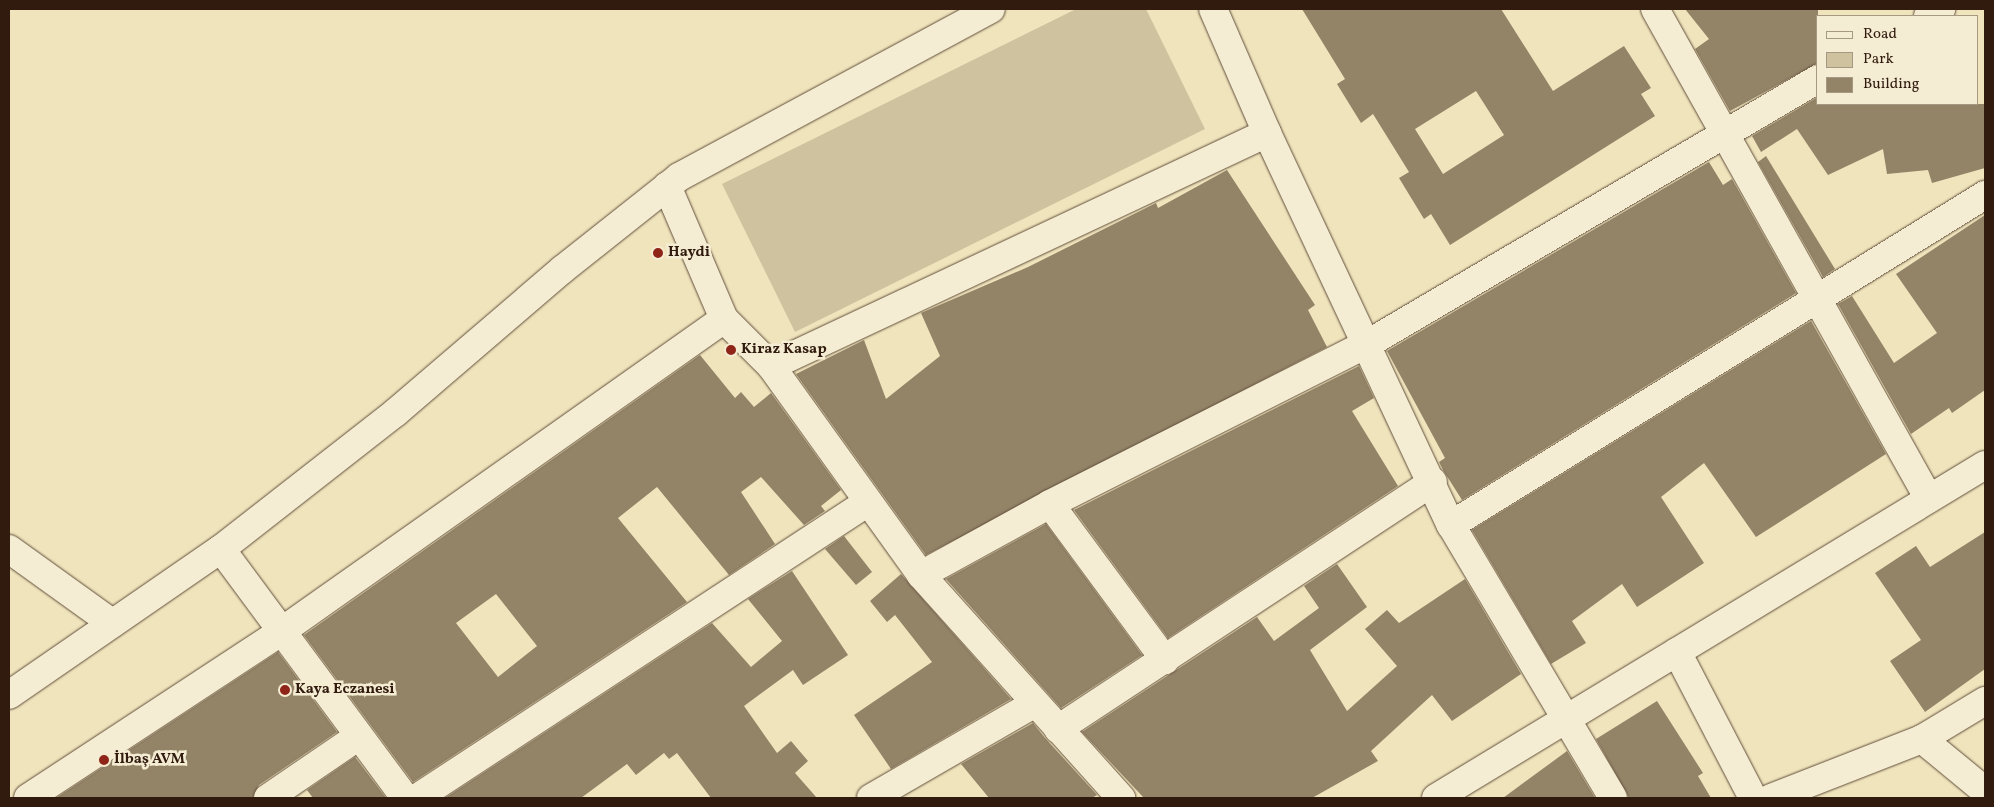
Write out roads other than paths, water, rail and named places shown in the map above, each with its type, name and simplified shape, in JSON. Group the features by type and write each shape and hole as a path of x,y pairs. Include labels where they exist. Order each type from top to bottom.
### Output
{"street":[{"path":"9,695 221,549 395,413 667,186 819,99 991,9"},
{"path":"1213,9 1267,133 1369,343 1451,525 1613,798"},
{"path":"1655,9 1929,499"},
{"path":"1930,15 1941,9"},
{"path":"920,576 1050,504 1369,343 1816,81"},
{"path":"771,366 1267,133"},
{"path":"667,186 724,320 771,366 920,576 1121,798"},
{"path":"1451,525 1818,301 1985,195"},
{"path":"28,798 282,632 724,320"},
{"path":"1436,798 1985,465"},
{"path":"1058,729 1433,482"},
{"path":"417,798 868,502"},
{"path":"1050,504 1164,660"},
{"path":"9,549 112,623"},
{"path":"221,549 405,798"},
{"path":"1677,652 1753,798"},
{"path":"1771,798 1922,739 1985,701"},
{"path":"872,798 1034,704"},
{"path":"268,798 359,736"},
{"path":"1922,739 1985,791"}],"place":[{"name":"Haydi","path":"658,253"},
{"name":"Kiraz Kasap","path":"731,350"},
{"name":"Kaya Eczanesi","path":"285,690"},
{"name":"İlbaş AVM","path":"104,760"}]}
